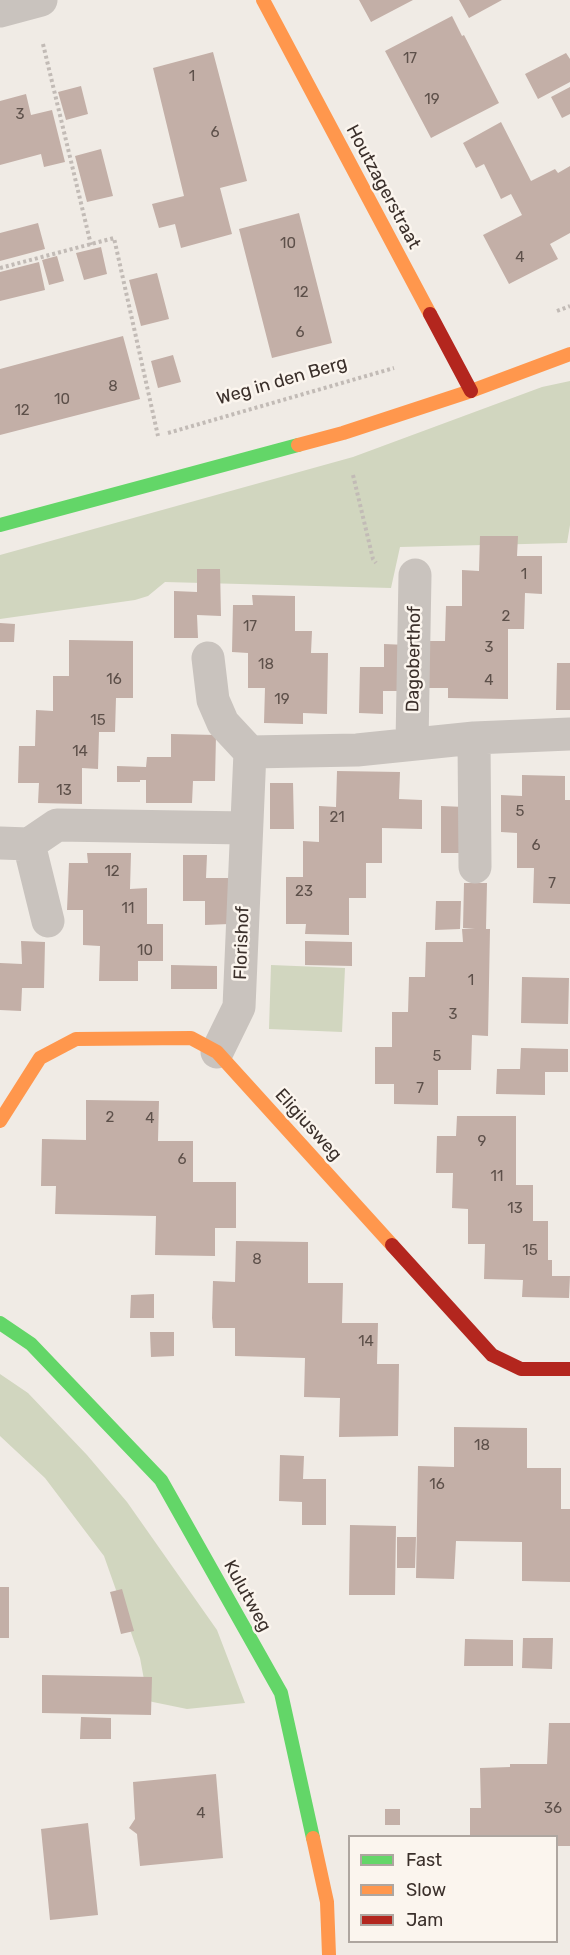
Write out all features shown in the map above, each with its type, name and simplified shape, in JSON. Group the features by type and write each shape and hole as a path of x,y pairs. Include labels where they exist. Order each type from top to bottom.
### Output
{"street":[{"name":"Houtzagerstraat","path":"263,0 471,391"},
{"path":"0,11 37,1"},
{"path":"0,525 343,433 471,391 570,354"},
{"name":"Dagoberthof","path":"412,743 415,575"},
{"path":"208,658 213,700 224,723 250,752 357,750 474,738 570,735"},
{"path":"474,738 475,867"},
{"name":"Florishof","path":"217,1052 239,1007 250,752"},
{"path":"48,921 14,843 57,825 246,828"},
{"name":"Eligiusweg","path":"0,1121 40,1058 76,1039 191,1038 217,1052 492,1355 521,1369 570,1369"},
{"name":"Kulutweg","path":"0,1323 31,1344 161,1480 281,1693 327,1902 328,1955"}],"path":[{"path":"0,268 91,245 37,1"},
{"name":"Weg in den Berg","path":"91,245 114,238 158,436 450,353"},
{"path":"548,315 570,306"},
{"path":"343,433 372,560 389,574 415,575"}],"green space":[{"path":"570,381 570,525 567,543 400,547 391,588 165,582 148,596 135,600 0,619 0,555 353,457 542,387"},
{"path":"271,965 345,968 342,1032 269,1029"},
{"path":"0,1374 28,1393 87,1455 127,1502 217,1630 245,1703 187,1709 148,1701 140,1658 104,1556 45,1478 0,1436"}],"building":[{"path":"359,0 413,0 371,22"},
{"path":"459,0 502,0 469,18"},
{"path":"452,16 499,103 431,138 385,51"},
{"path":"213,52 247,181 220,188 232,234 181,248 175,224 159,228 152,204 184,196 153,68"},
{"path":"566,53 570,59 570,82 538,99 525,74"},
{"path":"81,86 88,114 66,120 58,92"},
{"path":"570,87 570,114 562,118 551,97"},
{"path":"26,94 31,115 52,110 65,162 44,167 41,154 0,165 0,101"},
{"path":"501,122 531,181 555,169 558,173 570,166 570,233 550,244 558,259 509,284 483,235 522,215 511,194 501,199 484,164 476,168 463,143"},
{"path":"101,149 113,196 87,202 75,156"},
{"path":"299,213 332,343 272,358 239,229"},
{"path":"38,223 45,249 0,261 0,233"},
{"path":"101,247 107,274 84,280 76,253"},
{"path":"57,256 64,281 49,285 42,260"},
{"path":"39,262 45,290 0,301 0,272"},
{"path":"157,273 169,319 141,326 129,280"},
{"path":"123,336 140,399 0,435 0,369"},
{"path":"173,355 181,382 158,388 151,361"},
{"path":"480,536 518,536 517,556 542,556 542,594 525,593 524,629 508,629 508,699 448,698 448,688 428,688 428,641 445,641 446,606 462,606 462,570 479,571"},
{"path":"197,569 220,569 221,616 197,615 198,638 174,638 174,591 197,592"},
{"path":"252,595 295,596 295,631 312,631 311,653 328,653 327,714 303,713 303,724 264,723 265,688 248,688 248,653 232,652 233,605 253,605"},
{"path":"0,623 15,624 14,642 0,642"},
{"path":"69,640 133,641 133,698 116,698 115,732 99,732 98,769 82,768 82,804 38,803 39,783 18,783 19,746 35,746 36,710 53,711 53,676 69,676"},
{"path":"384,644 407,645 406,691 383,691 383,714 359,713 360,667 384,667"},
{"path":"557,663 570,663 570,710 556,710"},
{"path":"171,734 216,735 215,781 193,781 192,803 146,803 146,780 117,782 117,766 146,767 147,757 171,757"},
{"path":"337,771 400,772 399,799 422,800 422,829 382,828 382,863 366,863 366,898 349,898 349,935 305,934 306,924 286,924 286,877 303,877 303,841 319,842 319,806 336,807"},
{"path":"522,775 565,776 565,800 570,800 570,904 533,903 534,868 517,868 517,833 501,832 501,795 522,796"},
{"path":"270,783 293,783 294,829 270,829"},
{"path":"441,806 465,807 464,853 441,853"},
{"path":"87,853 131,853 130,889 147,888 147,924 163,924 163,961 138,961 138,981 99,981 100,946 83,945 83,910 67,910 69,863 88,863"},
{"path":"183,855 207,855 206,878 229,878 229,924 205,925 205,901 183,901"},
{"path":"464,883 487,883 486,929 490,929 488,1036 472,1035 471,1070 438,1070 438,1105 394,1104 394,1084 375,1084 375,1047 392,1047 392,1012 408,1012 409,977 425,977 426,942 463,942 462,929 475,929 463,928"},
{"path":"436,901 461,901 460,929 435,930"},
{"path":"21,941 45,942 44,988 22,988 21,1011 0,1010 0,963 22,964"},
{"path":"305,941 352,942 352,966 305,965"},
{"path":"171,965 217,966 217,989 171,989"},
{"path":"522,977 569,978 568,1024 521,1023"},
{"path":"521,1048 568,1049 568,1072 545,1072 545,1095 496,1094 497,1069 520,1069"},
{"path":"86,1100 159,1101 158,1141 193,1141 193,1182 236,1182 236,1228 215,1228 215,1256 155,1255 156,1216 55,1214 56,1186 41,1186 42,1139 86,1140"},
{"path":"457,1116 516,1116 516,1185 533,1185 533,1221 548,1221 548,1260 552,1260 552,1276 570,1276 569,1298 522,1297 523,1280 484,1279 485,1244 468,1244 468,1209 452,1208 453,1173 436,1173 437,1136 456,1136"},
{"path":"236,1241 308,1242 308,1283 343,1283 342,1323 378,1323 377,1364 399,1364 398,1436 339,1437 340,1398 304,1397 305,1358 235,1356 235,1328 213,1328 212,1318 213,1281 235,1282"},
{"path":"154,1294 154,1318 130,1318 131,1295"},
{"path":"150,1332 174,1332 174,1356 151,1357"},
{"path":"454,1427 527,1428 527,1468 561,1468 561,1509 570,1509 570,1582 522,1581 522,1542 456,1541 454,1579 416,1578 418,1466 454,1467"},
{"path":"280,1455 304,1456 303,1479 326,1479 326,1525 302,1525 302,1502 279,1501"},
{"path":"350,1525 396,1526 395,1595 349,1595"},
{"path":"397,1537 416,1537 415,1568 397,1568"},
{"path":"0,1587 9,1587 9,1638 0,1638"},
{"path":"122,1589 134,1631 121,1634 110,1592"},
{"path":"523,1638 553,1638 552,1669 522,1668"},
{"path":"465,1639 513,1640 513,1666 464,1666"},
{"path":"42,1675 152,1677 151,1715 42,1713"},
{"path":"81,1717 111,1718 111,1739 80,1739"},
{"path":"549,1723 570,1723 570,1846 558,1846 558,1835 470,1835 470,1808 481,1808 480,1768 510,1767 510,1764 547,1764"},
{"path":"216,1774 223,1858 140,1866 137,1834 129,1828 135,1819 133,1782"},
{"path":"385,1809 400,1809 400,1825 385,1825"},
{"path":"88,1823 98,1915 50,1920 41,1829"}],"traffic: fast":[{"path":"0,525 298,445"},
{"path":"0,1323 31,1344 161,1480 281,1693 313,1838"}],"traffic: slow":[{"path":"263,0 430,314"},
{"path":"298,445 343,433 471,391 570,354"},
{"path":"0,1121 40,1058 76,1039 191,1038 217,1052 392,1245"},
{"path":"313,1838 327,1902 329,1955"}],"traffic: jam":[{"path":"430,314 471,391"},
{"path":"392,1245 492,1355 521,1369 570,1369"}]}
